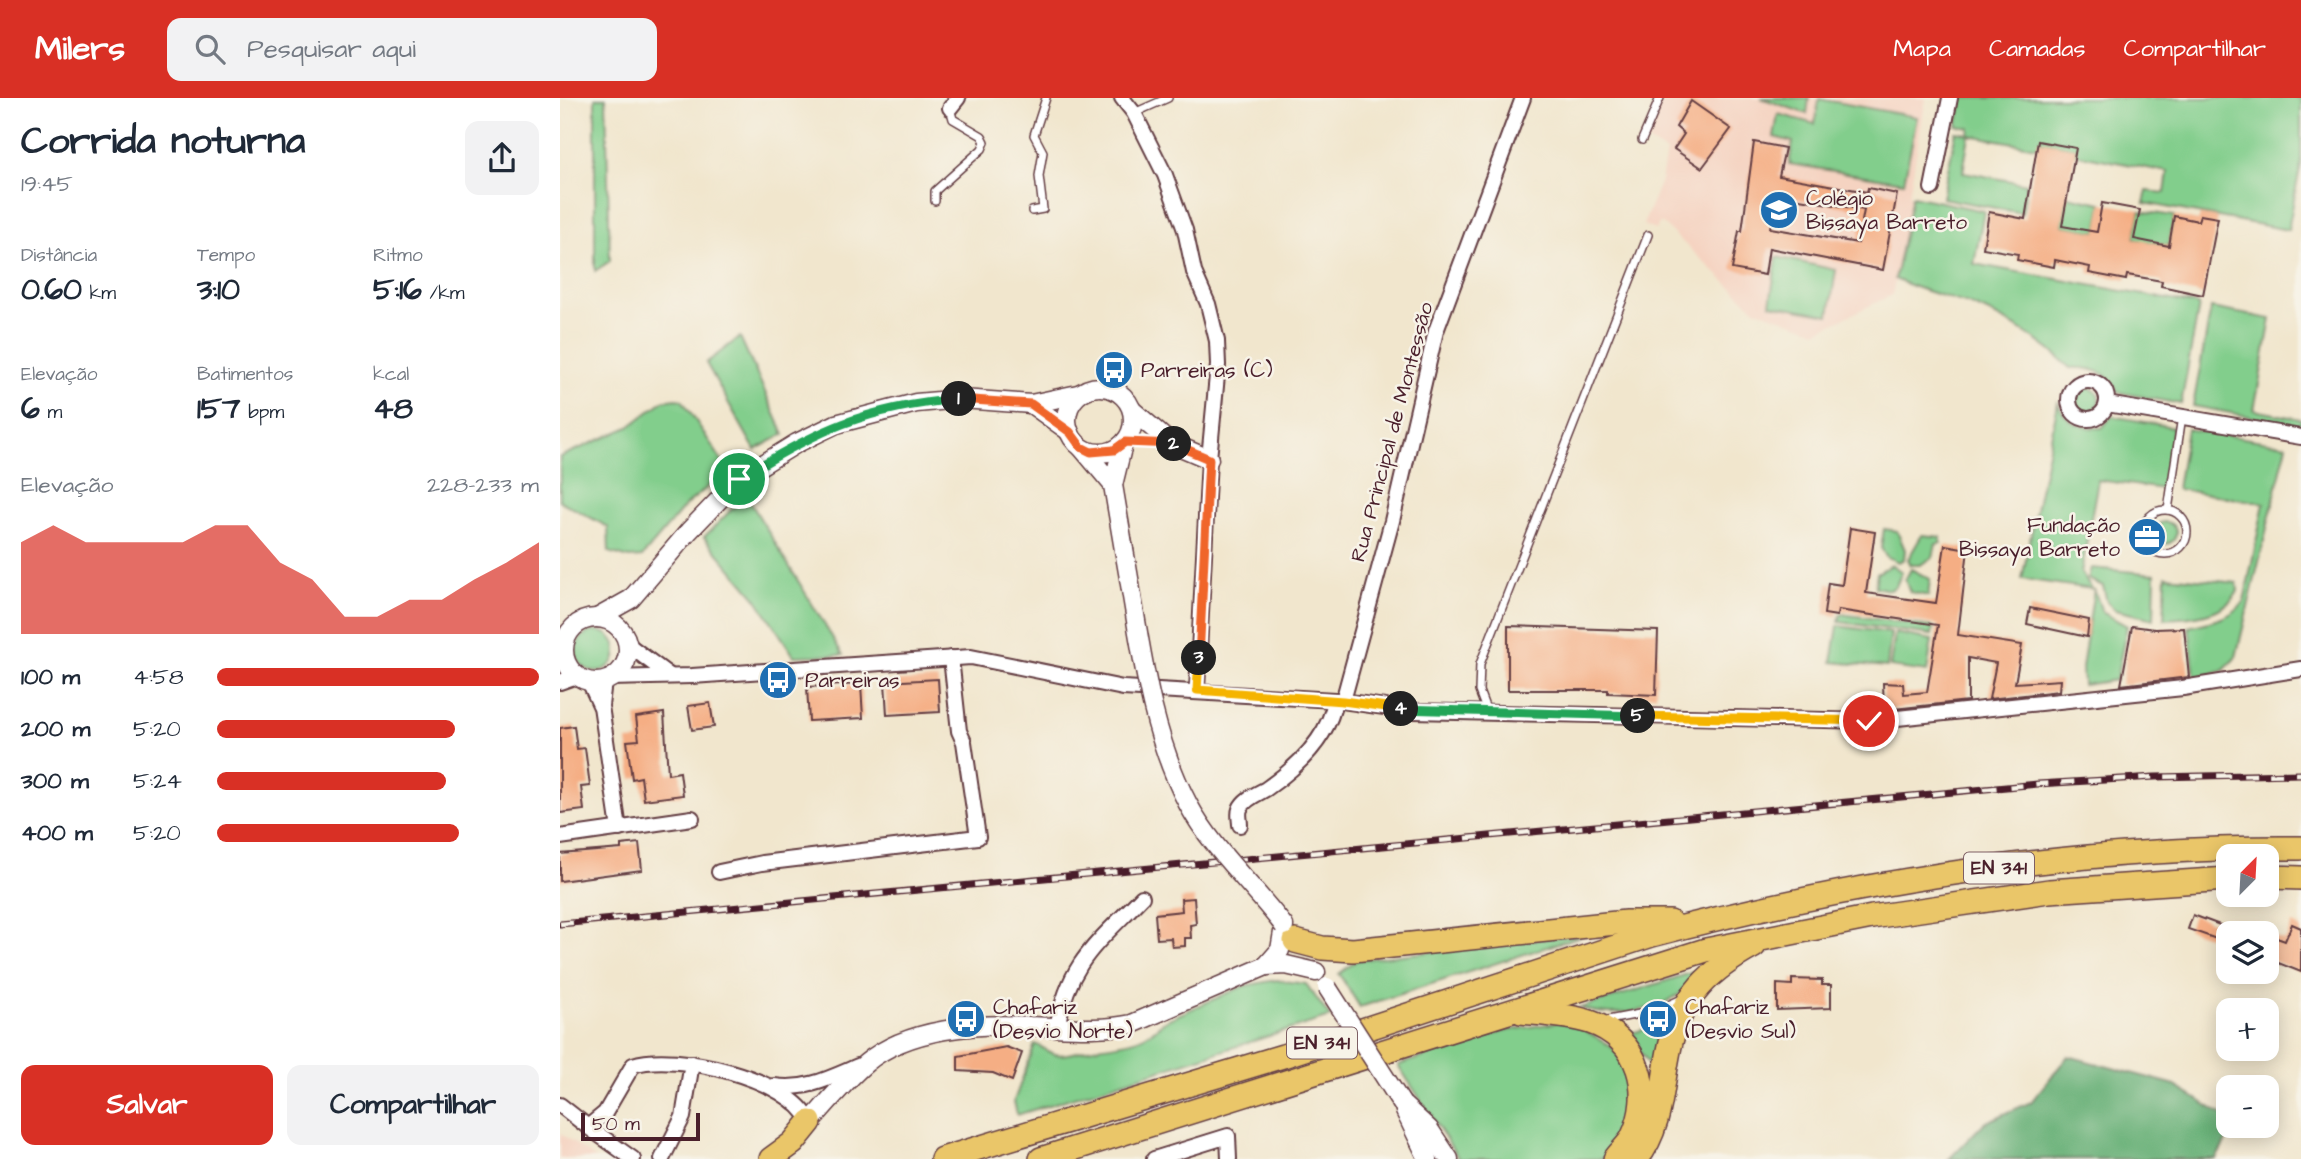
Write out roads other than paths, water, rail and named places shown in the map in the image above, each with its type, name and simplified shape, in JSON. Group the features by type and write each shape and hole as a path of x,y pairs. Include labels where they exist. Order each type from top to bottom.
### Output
{"highway":[{"name":"EN 341","path":"942,1159 1283,1056 1639,939 1701,922 1857,890 2042,862 2137,854 2301,848"},
{"path":"2279,877 2301,878"},
{"name":"EN 341","path":"1041,1159 1706,950 1872,917 2049,891 2216,879"},
{"path":"1289,934 1353,950 1626,922 1701,922"},
{"path":"1637,1159 1647,1146 1661,1106 1670,1044 1690,995 1730,959 1776,935"},
{"path":"1509,1012 1556,1015 1592,1023 1626,1045 1642,1075 1643,1100 1632,1139 1615,1159"},
{"path":"771,1159 793,1143 810,1122"}],"street":[{"path":"1122,98 1134,113 1164,175 1185,230 1194,272 1208,304 1217,341 1218,365 1209,459 1197,690"},
{"name":"Rua Principal de Montessão","path":"1240,825 1239,812 1245,802 1269,786 1314,746 1332,720 1392,521 1436,331 1523,98"},
{"path":"1932,188 1950,98"},
{"path":"597,618 631,599 689,531 739,479 797,443 836,424 916,403 962,399 1031,404 1078,394 1086,389 1104,387 1122,394 1132,410 1169,442 1209,459"},
{"path":"1070,432 1068,412 1078,394"},
{"path":"1031,404 1070,432 1113,485"},
{"path":"2107,404 2301,437"},
{"path":"1132,410 1133,426 1124,443 1113,485 1157,730 1173,773 1189,806 1212,841 1289,934 1322,979 1402,1104 1428,1159"},
{"path":"1081,447 1103,453 1124,443 1169,442"},
{"path":"588,680 624,664 631,599"},
{"path":"619,829 601,706 588,680 566,661 562,647 573,627 589,619 607,620 625,639 670,676"},
{"path":"588,680 971,657 1123,688 1197,690 1339,701 1413,711 1869,721 2183,688 2301,668"},
{"path":"719,872 762,863 978,837 964,742 959,730 951,658"},
{"path":"560,837 692,818"},
{"path":"1057,1028 1070,977 1081,960 1142,897"},
{"path":"1286,965 1289,934"},
{"path":"1266,966 1289,934"},
{"path":"762,1084 797,1103 810,1122 866,1063 886,1049 940,1032 1028,1026 1090,1030 1132,1024 1266,966 1286,965 1322,979"},
{"path":"588,1127 605,1114 633,1065 648,1060 692,1063 762,1084 792,1089 816,1084 866,1063"},
{"path":"662,1159 683,1118 692,1063"},
{"path":"1402,1104 1429,1129 1449,1159"},
{"path":"560,1105 633,1159"},
{"path":"1154,1159 1228,1136 1229,1159"}],"lane":[{"path":"1031,211 1043,209 1039,176 1043,152 1034,135 1045,98"},
{"path":"1134,113 1158,100 1168,98"},
{"path":"1642,140 1660,98"},
{"path":"935,201 935,191 982,149 985,142 982,136 953,119 954,103"},
{"path":"1487,713 1479,691 1480,664 1648,235"},
{"path":"2168,510 2182,416"},
{"path":"2168,510 2183,519 2186,537 2179,548 2162,554 2146,544 2143,526 2155,512 2168,510"},
{"path":"1592,1023 1655,1011 1690,995"}],"railway":[{"path":"560,924 2038,784 2155,777 2301,774"}],"place":[{"name":"Colégio Bissaya Barreto","path":"1779,210"},
{"name":"Parreiras (C)","path":"1114,370"},
{"name":"Fundação Bissaya Barreto","path":"2147,537"},
{"name":"Parreiras","path":"778,680"},
{"name":"Chafariz (Desvio Norte)","path":"966,1019"},
{"name":"Chafariz (Desvio Sul)","path":"1658,1019"}]}
